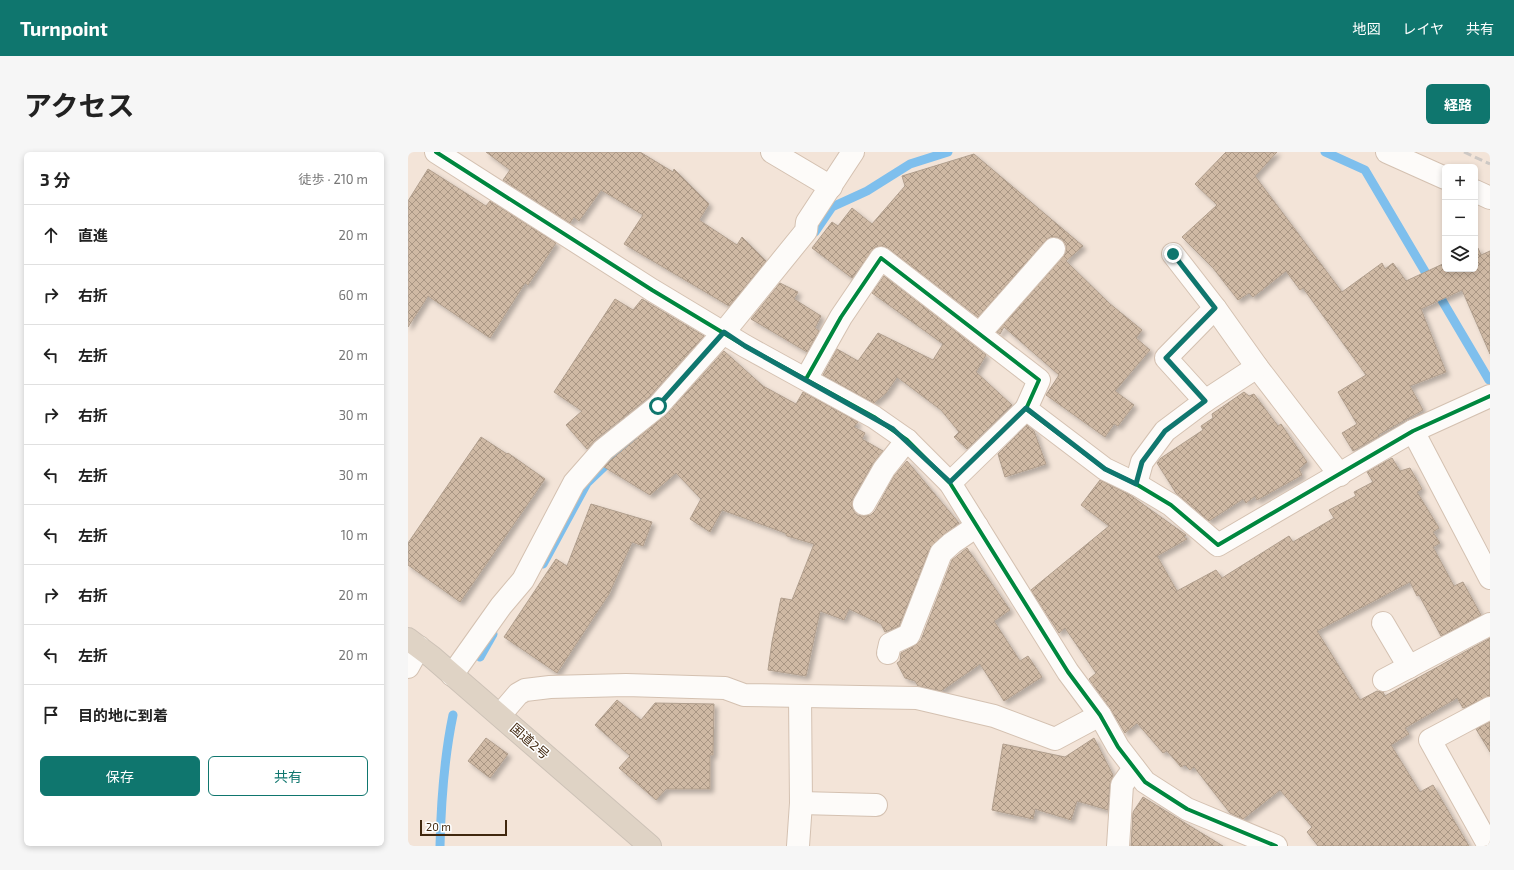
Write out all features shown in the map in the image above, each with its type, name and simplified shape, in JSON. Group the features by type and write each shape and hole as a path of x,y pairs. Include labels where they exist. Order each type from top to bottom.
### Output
{"highway":[{"name":"国道2号","path":"414,643 500,715 650,846"}],"street":[{"path":"436,152 652,290 745,346 874,417 907,440 950,482 1068,672 1100,715 1118,747 1144,782 1187,809 1276,846"},
{"path":"772,152 831,186"},
{"path":"452,675 501,606 523,580 574,484 603,450 658,406 724,332 806,232 807,222 854,152"},
{"path":"1387,152 1442,177"},
{"path":"1478,192 1490,198"},
{"path":"980,333 1054,249"},
{"path":"1173,254 1340,475"},
{"path":"806,380 841,317 881,258 1039,380 1026,408 950,482"},
{"path":"1205,401 1166,358 1215,308"},
{"path":"1136,484 1142,462 1165,431 1205,401 1257,367"},
{"path":"1026,408 1105,469 1136,484 1171,505 1218,545 1413,431 1490,396"},
{"path":"1413,431 1490,578"},
{"path":"864,504 884,469 907,440"},
{"path":"888,653 890,644 909,635 941,553 952,542 977,526"},
{"path":"1383,623 1410,667"},
{"path":"1384,680 1490,624"},
{"path":"408,667 414,643"},
{"path":"500,715 518,694 525,690 550,687 626,685 725,688 744,695 917,698 994,716 1055,739 1100,715"},
{"path":"798,846 801,803 800,696"},
{"path":"1489,846 1430,740 1490,708"},
{"path":"1118,846 1122,785 1134,768"},
{"path":"801,803 876,805"}],"building":[{"path":"486,152 640,152 673,172 674,169 709,204 699,220 737,245 742,237 766,261 729,306 624,244 643,215 601,190 579,221 574,217 570,223 503,180 510,170"},
{"path":"1226,152 1277,152 1255,176 1342,292 1382,263 1385,269 1393,263 1406,281 1442,264 1442,272 1478,272 1478,248 1481,255 1490,251 1490,354 1462,290 1421,309 1446,372 1410,386 1423,410 1353,451 1342,433 1357,424 1338,392 1366,375 1303,288 1300,290 1286,271 1253,297 1249,293 1238,300 1213,268 1182,237 1217,205 1195,184"},
{"path":"974,154 1083,246 1066,261 1109,303 1142,330 1136,338 1150,350 1115,391 1134,405 1118,426 1114,424 1105,437 1046,395 1059,375 1004,327 1000,334 997,332 1063,257 1066,252 1066,245 1062,239 1050,237 1045,241 978,317 888,248 882,246 875,247 852,278 812,248 832,222 838,226 852,208 872,224 905,186 902,176"},
{"path":"428,169 486,206 490,201 556,243 528,285 525,283 490,338 428,296 408,327 408,201"},
{"path":"884,276 986,355 976,372 1012,405 967,449 954,437 959,432 941,410 897,377 886,393 874,403 823,375 837,349 858,361 878,333 933,360 943,344 872,293"},
{"path":"780,283 798,292 794,299 821,316 815,328 819,331 807,352 751,319"},
{"path":"615,299 633,310 642,299 704,336 649,397 595,440 587,449 566,425 582,411 554,392"},
{"path":"724,351 763,386 796,404 803,392 858,422 854,427 865,433 862,439 883,451 873,463 853,498 853,510 857,515 871,515 875,511 894,476 907,461 959,523 944,534 930,548 899,626 885,632 881,624 849,609 844,620 820,611 806,676 768,670 781,598 792,600 814,544 787,536 785,533 722,510 710,532 690,519 701,499 676,473 650,495 604,467 667,414"},
{"path":"1244,392 1249,396 1254,394 1278,426 1281,424 1307,462 1299,469 1302,475 1257,500 1255,496 1246,503 1243,499 1209,521 1176,493 1157,463 1161,458 1203,430 1201,426 1213,418 1212,414"},
{"path":"1027,425 1034,431 1046,464 1005,477 998,454"},
{"path":"481,437 507,454 508,453 545,479 460,602 408,565 408,543"},
{"path":"1392,458 1400,471 1410,468 1422,489 1417,492 1439,528 1433,532 1440,543 1433,547 1454,586 1463,582 1481,615 1441,636 1419,595 1417,596 1410,582 1317,631 1360,700 1377,691 1383,692 1385,696 1490,638 1490,696 1463,708 1457,698 1405,728 1409,734 1391,745 1420,792 1433,785 1469,846 1318,846 1307,832 1312,827 1280,790 1243,819 1230,813 1194,767 1190,770 1185,765 1181,767 1167,751 1163,753 1137,723 1125,733 1110,708 1089,679 1096,673 1065,628 1059,633 1031,590 1109,526 1081,505 1100,480 1130,495 1186,535 1184,537 1187,539 1157,556 1177,591 1216,570 1222,578 1289,536 1293,542 1334,518 1329,510 1356,496 1354,492 1373,482 1367,472"},
{"path":"591,504 652,522 643,546 632,542 609,594 557,673 504,637 556,559 567,566"},
{"path":"967,548 1010,610 994,621 1020,661 1028,656 1042,677 1004,701 980,664 941,691 918,686 915,681 905,678 897,663 900,661 901,653 914,646 921,640 952,560"},
{"path":"617,700 641,720 655,703 714,704 713,755 710,755 710,789 666,789 656,800 619,768 630,756 595,725"},
{"path":"1490,722 1490,752 1476,729"},
{"path":"486,738 508,754 490,778 468,761"},
{"path":"1094,738 1113,775 1110,784 1108,810 1077,801 1071,820 1035,809 1033,819 992,810 1003,744 1065,757"},
{"path":"1143,797 1223,846 1131,846 1133,812"}],"waterway":[{"path":"815,232 832,207 867,191 910,164 948,152"},
{"path":"1325,152 1365,170 1489,380"},
{"path":"543,564 587,483 633,439"},
{"path":"480,657 493,634"},
{"path":"440,846 441,813 447,747 453,715"}],"railway":[{"path":"1464,152 1490,164"}],"cycle path":[{"path":"436,152 652,290 745,346 874,417 907,440 950,483 1068,672 1100,715 1118,747 1145,782 1187,809 1276,846"},
{"path":"806,379 841,317 881,258 1039,380 1026,409 1105,469 1136,484 1171,505 1218,545 1413,431 1490,396"}],"route":[{"path":"658,406 724,332 739,343 874,417 893,429 907,440 950,482 1019,417 1026,408 1105,469 1136,484 1142,462 1165,431 1205,401 1166,358 1215,308 1173,254"}]}
